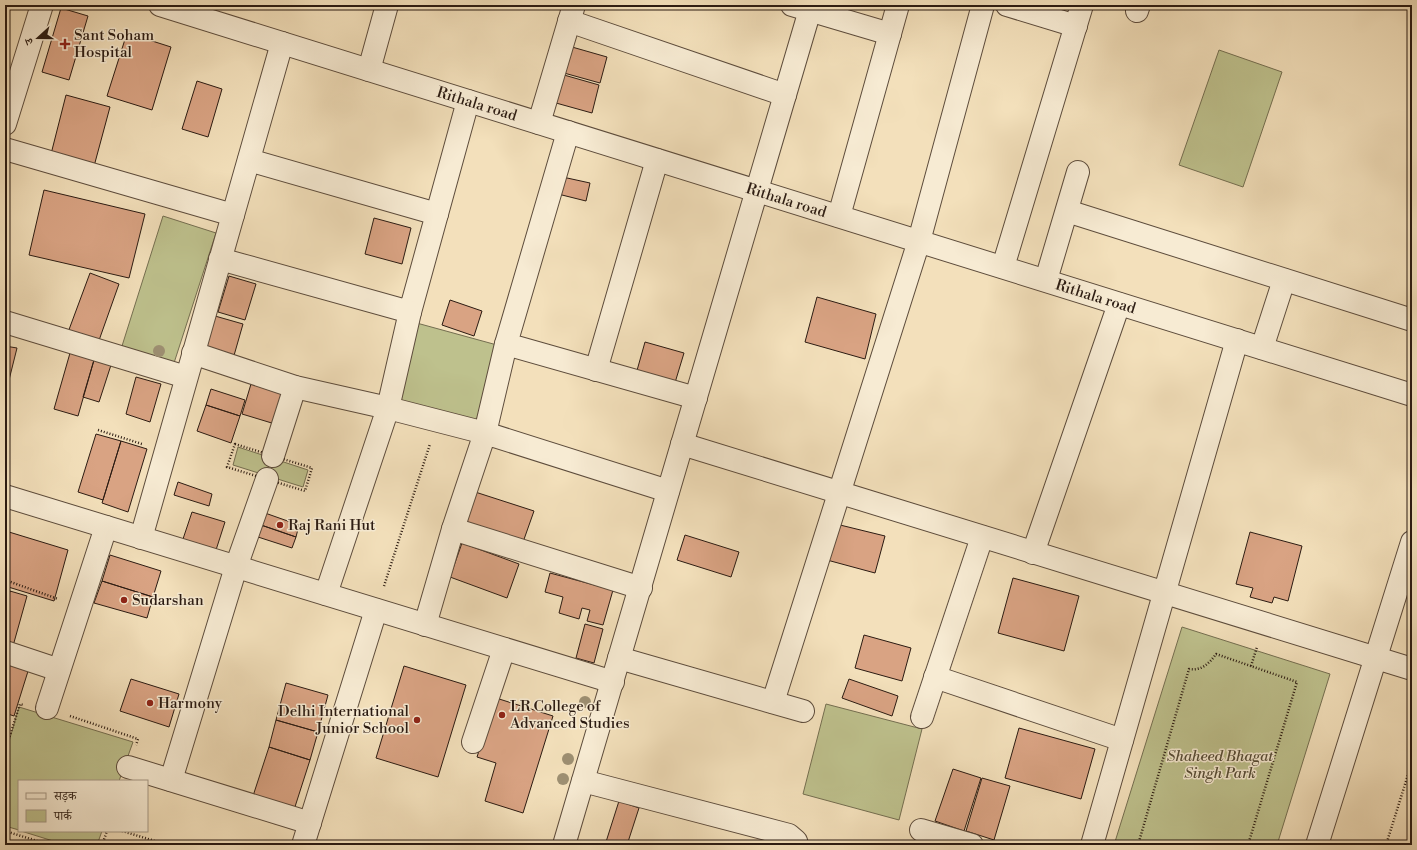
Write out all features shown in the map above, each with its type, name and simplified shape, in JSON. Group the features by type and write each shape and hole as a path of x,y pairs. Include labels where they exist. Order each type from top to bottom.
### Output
{"street":[{"path":"5,124 42,5"},
{"name":"Rithala road","path":"160,5 211,12 282,43 1412,395"},
{"path":"369,70 387,5"},
{"path":"839,216 898,5"},
{"path":"773,702 919,242 983,5"},
{"path":"1007,5 1076,26"},
{"path":"1004,267 1082,5"},
{"path":"564,845 785,96 801,8 890,34"},
{"path":"539,123 571,13 785,96"},
{"path":"141,538 282,43"},
{"path":"326,594 388,408 410,312 468,101"},
{"path":"425,624 453,529 485,434 506,344 568,132"},
{"path":"5,148 233,215"},
{"path":"249,160 437,214"},
{"path":"596,370 657,160"},
{"path":"1046,280 1078,172"},
{"path":"1067,211 1412,320"},
{"path":"220,259 410,312"},
{"path":"1262,348 1284,280"},
{"path":"1033,553 1119,304"},
{"path":"5,322 186,377"},
{"path":"1092,845 1237,340"},
{"path":"506,344 696,398"},
{"path":"193,353 295,388 388,408 485,434 668,491"},
{"path":"273,456 295,388"},
{"path":"682,444 1412,669"},
{"path":"171,780 236,567 267,479"},
{"path":"5,496 613,682"},
{"path":"47,708 106,527"},
{"path":"453,529 641,588"},
{"path":"922,717 934,677 982,537"},
{"path":"1317,845 1412,542"},
{"path":"303,845 376,610"},
{"path":"473,742 504,649"},
{"path":"5,652 59,670"},
{"path":"619,658 803,711"},
{"path":"934,677 1122,740"},
{"path":"128,767 310,823"},
{"path":"583,781 789,835 796,841 797,845"},
{"path":"921,830 959,843"}],"path":[{"path":"376,610 437,421"},
{"path":"98,430 165,451"},
{"path":"5,580 80,606"},
{"path":"1138,845 1189,669 1196,670 1205,666 1216,654 1297,682 1248,845"},
{"path":"5,751 20,704 47,708 138,739 128,767"},
{"path":"1386,845 1412,762"},
{"path":"5,831 50,845"},
{"path":"102,845 107,832"},
{"path":"125,832 168,845"}],"green space":[{"path":"1219,50 1282,72 1243,187 1179,165"},
{"path":"163,216 216,233 174,363 122,346"},
{"path":"413,322 497,345 475,426 391,403"},
{"path":"238,447 308,470 303,487 233,465"},
{"name":"Shaheed Bhagat Singh Park","path":"1182,627 1330,674 1277,845 1114,845"},
{"path":"826,704 922,729 899,820 803,794"},
{"path":"19,707 133,742 119,780 18,780 18,830 5,826 5,755"},
{"path":"24,832 102,832 97,845 66,845"}],"building":[{"name":"Sant Soham Hospital","path":"61,8 88,16 69,80 42,72"},
{"path":"127,33 171,47 152,110 107,96"},
{"path":"572,47 607,57 600,83 564,73"},
{"path":"564,75 599,85 592,113 556,103"},
{"path":"197,81 222,89 208,137 182,129"},
{"path":"66,95 110,107 93,170 50,158"},
{"path":"558,176 590,183 586,201 554,193"},
{"path":"44,190 145,214 129,278 29,255"},
{"path":"374,218 411,228 402,264 365,254"},
{"path":"90,273 119,284 97,346 67,335"},
{"path":"229,276 256,284 245,320 218,312"},
{"path":"817,297 876,314 865,359 805,342"},
{"path":"450,300 482,311 474,336 442,325"},
{"path":"215,316 243,324 233,359 204,351"},
{"path":"645,342 684,353 674,386 636,374"},
{"path":"5,346 17,348 5,396"},
{"path":"70,353 94,360 78,416 54,409"},
{"path":"94,360 111,365 99,402 83,397"},
{"path":"136,377 161,384 150,422 126,414"},
{"path":"251,384 285,394 275,424 242,414"},
{"path":"211,389 245,400 240,416 206,405"},
{"path":"206,405 240,416 231,443 197,431"},
{"path":"96,434 121,441 103,500 78,492"},
{"path":"121,441 147,449 128,512 102,503"},
{"path":"178,482 212,494 209,506 174,495"},
{"path":"469,490 534,511 522,545 458,523"},
{"path":"192,512 225,522 216,550 183,539"},
{"name":"Raj Rani Hut","path":"265,513 299,525 296,537 261,525"},
{"path":"836,524 885,536 875,573 827,560"},
{"path":"261,525 296,537 292,548 258,537"},
{"path":"9,532 68,550 54,601 5,586 5,546"},
{"path":"1250,532 1302,546 1288,601 1274,597 1272,603 1250,597 1253,588 1236,584"},
{"path":"685,535 739,552 731,577 677,560"},
{"path":"462,543 519,564 507,598 450,577"},
{"path":"110,555 161,571 153,597 102,581"},
{"path":"550,573 613,590 603,625 587,621 590,610 582,608 579,619 559,613 563,597 545,592"},
{"path":"1013,578 1079,596 1064,651 998,633"},
{"name":"Sudarshan","path":"102,581 153,597 147,618 94,603"},
{"path":"5,589 10,591 5,609"},
{"path":"10,591 27,596 13,646 5,644 5,609"},
{"path":"585,624 603,629 594,663 576,658"},
{"path":"864,635 911,648 902,681 855,668"},
{"path":"5,660 29,668 14,716 5,713"},
{"path":"404,666 466,685 438,777 376,758"},
{"name":"Harmony","path":"131,679 179,694 169,727 120,711"},
{"path":"849,679 898,696 892,716 842,698"},
{"path":"286,683 328,695 318,732 276,720"},
{"path":"496,698 553,716 523,813 485,801 496,763 477,757"},
{"path":"276,720 318,732 310,760 269,747"},
{"path":"1019,728 1095,749 1081,799 1005,778"},
{"path":"269,747 310,760 293,813 252,799"},
{"path":"953,769 981,778 964,831 935,821"},
{"path":"982,778 1010,786 994,840 966,831"},
{"path":"619,801 639,808 627,845 605,845"},
{"path":"874,841 886,845 872,845"}],"place":[{"name":"Sant Soham Hospital","path":"65,44"},
{"name":"Raj Rani Hut","path":"280,525"},
{"name":"Sudarshan","path":"124,600"},
{"name":"Harmony","path":"150,703"},
{"name":"LR College of Advanced Studies","path":"502,715"},
{"name":"Delhi International Junior School","path":"417,720"}]}
